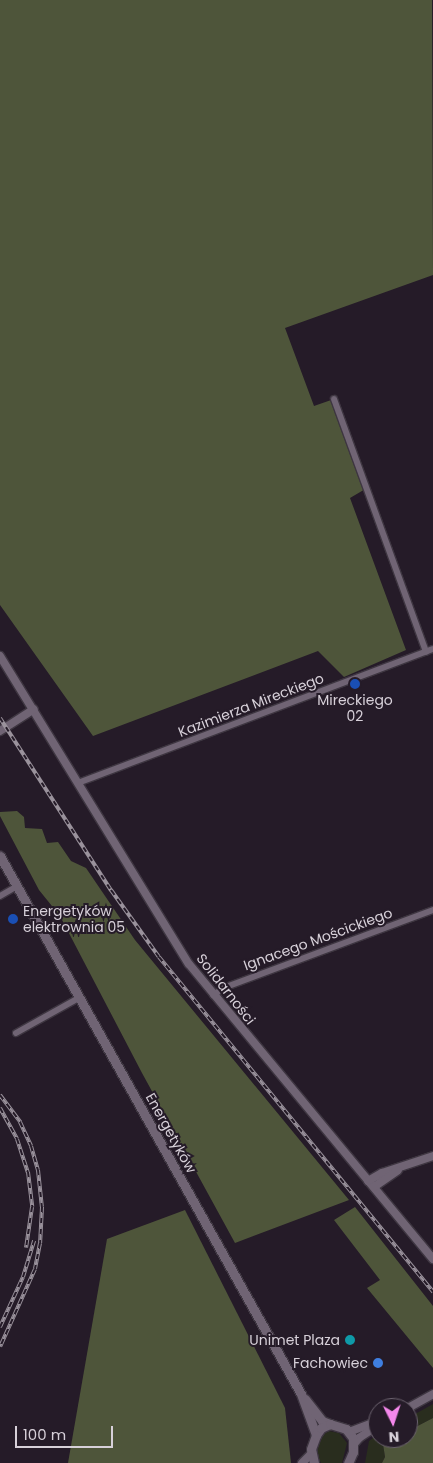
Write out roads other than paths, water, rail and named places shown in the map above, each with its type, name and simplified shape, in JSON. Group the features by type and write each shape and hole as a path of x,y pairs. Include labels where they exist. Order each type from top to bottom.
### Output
{"main road":[{"name":"Energetyków","path":"0,856 301,1394 322,1421 341,1426 349,1432"},
{"name":"Energetyków","path":"301,1394 316,1436"},
{"path":"313,1458 316,1436 321,1428 330,1424"},
{"path":"349,1432 354,1444 350,1462"}],"street":[{"path":"334,399 430,650"},
{"name":"Kazimierza Mireckiego","path":"78,784 430,650"},
{"name":"Solidarności","path":"0,656 188,964 433,1260"},
{"path":"0,730 34,709"},
{"path":"0,896 17,886"},
{"name":"Ignacego Mościckiego","path":"213,995 226,986 433,910"},
{"path":"16,1033 79,998"},
{"path":"368,1181 382,1173 433,1156"},
{"path":"374,1187 404,1166"},
{"path":"418,1402 433,1394"},
{"path":"349,1432 368,1426"},
{"path":"354,1444 368,1431"},
{"path":"302,1463 313,1458"}],"railway":[{"path":"0,718 111,890 159,957 433,1292"},
{"path":"0,1095 20,1122 31,1146 38,1170 42,1207 40,1243 35,1269 0,1347"},
{"path":"0,1108 17,1139 28,1172 32,1207 26,1248"},
{"path":"0,1327 23,1277 34,1241"}],"place":[{"name":"Mireckiego 02","path":"355,684"},
{"name":"Energetyków elektrownia 05","path":"13,919"},
{"name":"Unimet Plaza","path":"350,1340"},
{"name":"Fachowiec","path":"378,1363"}]}
